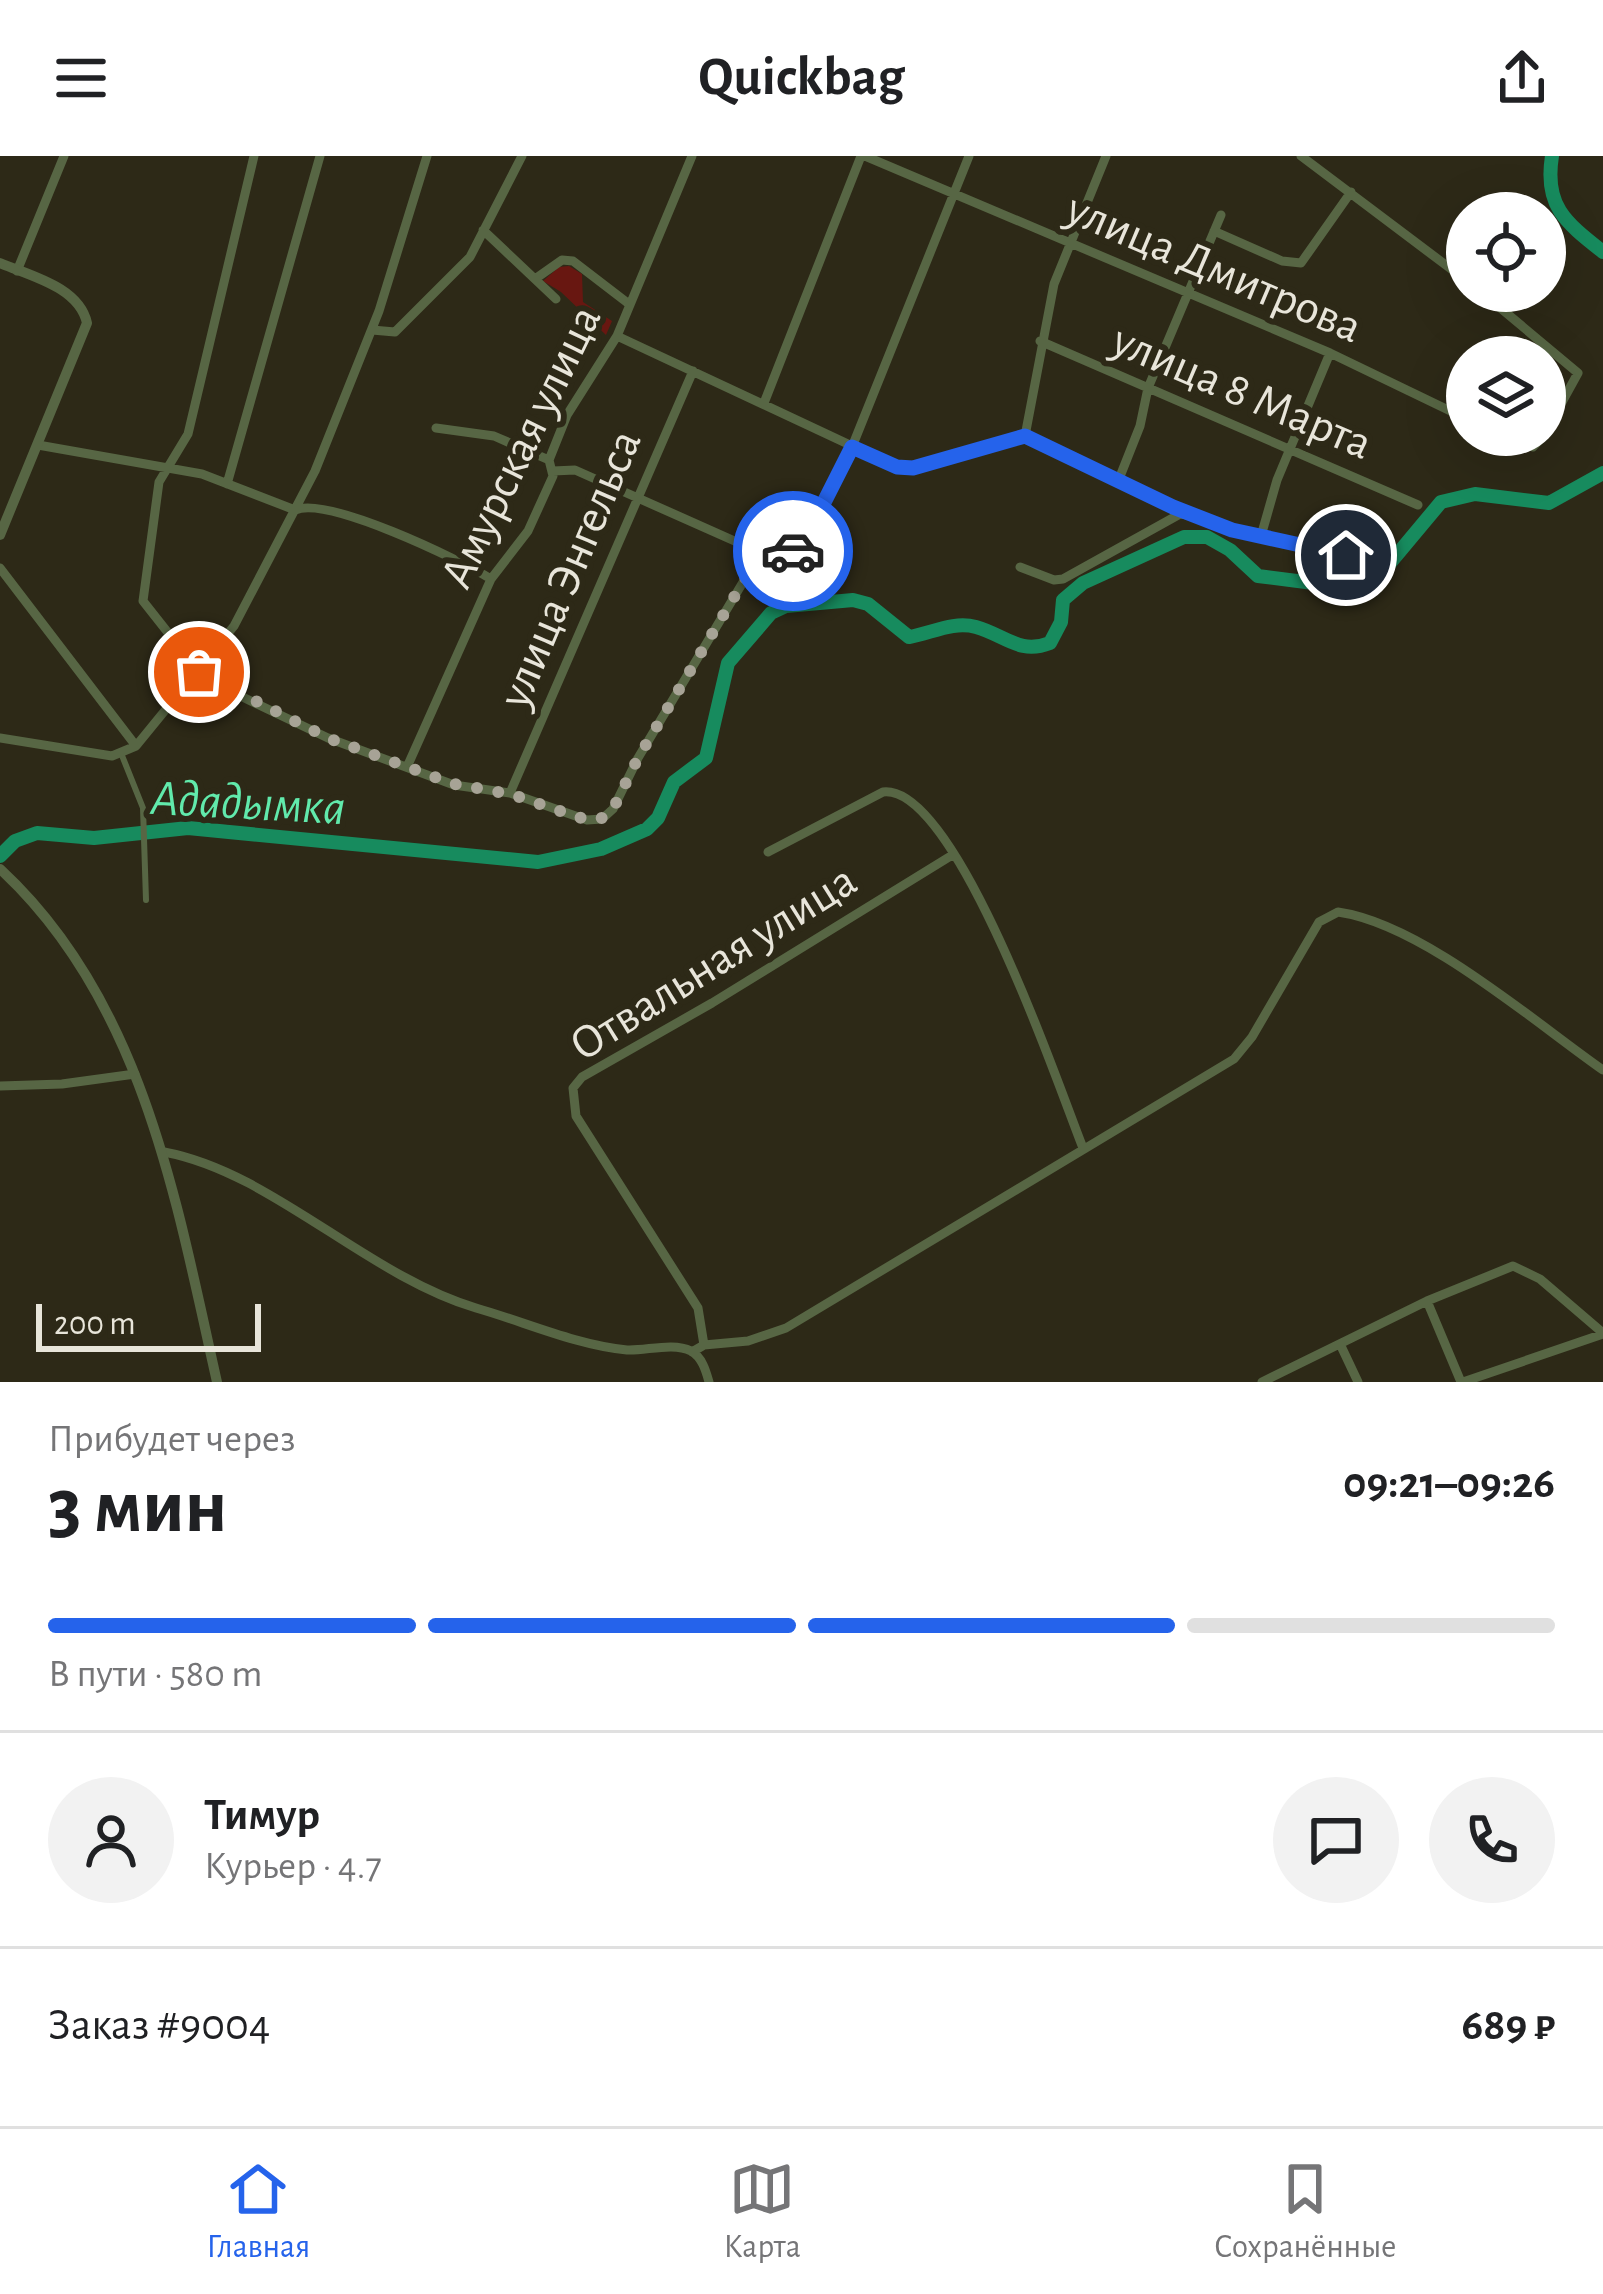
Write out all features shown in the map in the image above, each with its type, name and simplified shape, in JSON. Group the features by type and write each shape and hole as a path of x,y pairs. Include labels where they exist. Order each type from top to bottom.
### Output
{"street":[{"path":"17,271 64,156"},
{"path":"254,156 188,434 159,482 143,601 199,672 328,738 454,784 510,794 587,820 602,818 613,809 638,758 761,552"},
{"path":"227,484 320,156"},
{"path":"0,738 112,756 136,746 234,626 339,419 427,156"},
{"path":"372,330 391,334 402,327 470,257 522,156"},
{"name":"Амурская улица","path":"407,766 490,579 528,531 567,415 617,335 692,156"},
{"path":"764,403 864,156"},
{"name":"улица Дмитрова","path":"864,156 1330,353 1446,409"},
{"path":"436,428 494,436 551,465 575,470 761,552 779,555 798,549 852,447 969,156"},
{"path":"1025,436 1040,341 1069,241 1106,156"},
{"path":"1301,156 1446,265"},
{"path":"1214,231 1282,261 1301,263 1351,192"},
{"path":"1119,479 1140,426 1148,388 1221,215"},
{"path":"483,230 556,299"},
{"path":"535,279 562,260 573,261 628,304"},
{"path":"0,263 71,296 83,307 86,322 0,535"},
{"path":"1505,312 1534,336"},
{"path":"617,335 897,467 913,468 1025,436 1194,516"},
{"name":"улица 8 Марта","path":"1040,341 1418,505"},
{"path":"1261,536 1289,449 1330,353"},
{"path":"1566,363 1578,373 1566,394"},
{"name":"улица Энгельса","path":"510,794 693,371"},
{"path":"38,445 170,469 295,510 304,506 331,512 460,560 490,579"},
{"path":"1020,567 1063,579 1180,514 1346,555"},
{"path":"0,568 136,746"},
{"path":"121,753 143,808 148,843 146,900"},
{"path":"768,852 895,790 935,825 1030,1005 1083,1148"},
{"name":"Отвальная улица","path":"704,1346 698,1308 576,1116 573,1088 582,1077 954,854"},
{"path":"3,872 60,930 77,956 135,1074 164,1152 217,1382"},
{"path":"164,1152 206,1163 406,1280 465,1305 627,1350 692,1352 786,1328 1234,1059 1252,1037 1319,922 1338,912 1389,929 1461,969 1603,1070"},
{"path":"0,1086 135,1074"},
{"path":"1262,1382 1427,1301 1513,1266 1540,1279 1603,1334"},
{"path":"1427,1301 1462,1382 1603,1334"},
{"path":"1341,1346 1358,1382"},
{"path":"692,1352 710,1382"}],"shaded area":[{"path":"569,266 582,274 583,302 612,321 606,335 543,281 559,267"}],"waterway":[{"name":"Ададымка","path":"1552,156 1551,188 1560,212 1603,252"},
{"name":"Ададымка","path":"0,856 15,841 37,833 94,838 188,828 538,862 601,849 647,829 658,818 674,782 706,758 728,663 771,613 786,606 853,600 868,604 909,637 967,626 1021,645 1039,646 1050,643 1061,622 1063,600 1083,583 1184,537 1207,537 1230,550 1258,576 1352,588 1380,575 1441,502 1475,494 1549,503 1603,473"}],"way so far":[{"path":"199,672 328,738 454,784 530,799 587,820 602,818 623,793 638,758 761,552 793,551"}],"route":[{"path":"793,551 807,536 852,447 897,467 913,468 1025,436 1232,530 1346,555"}]}
